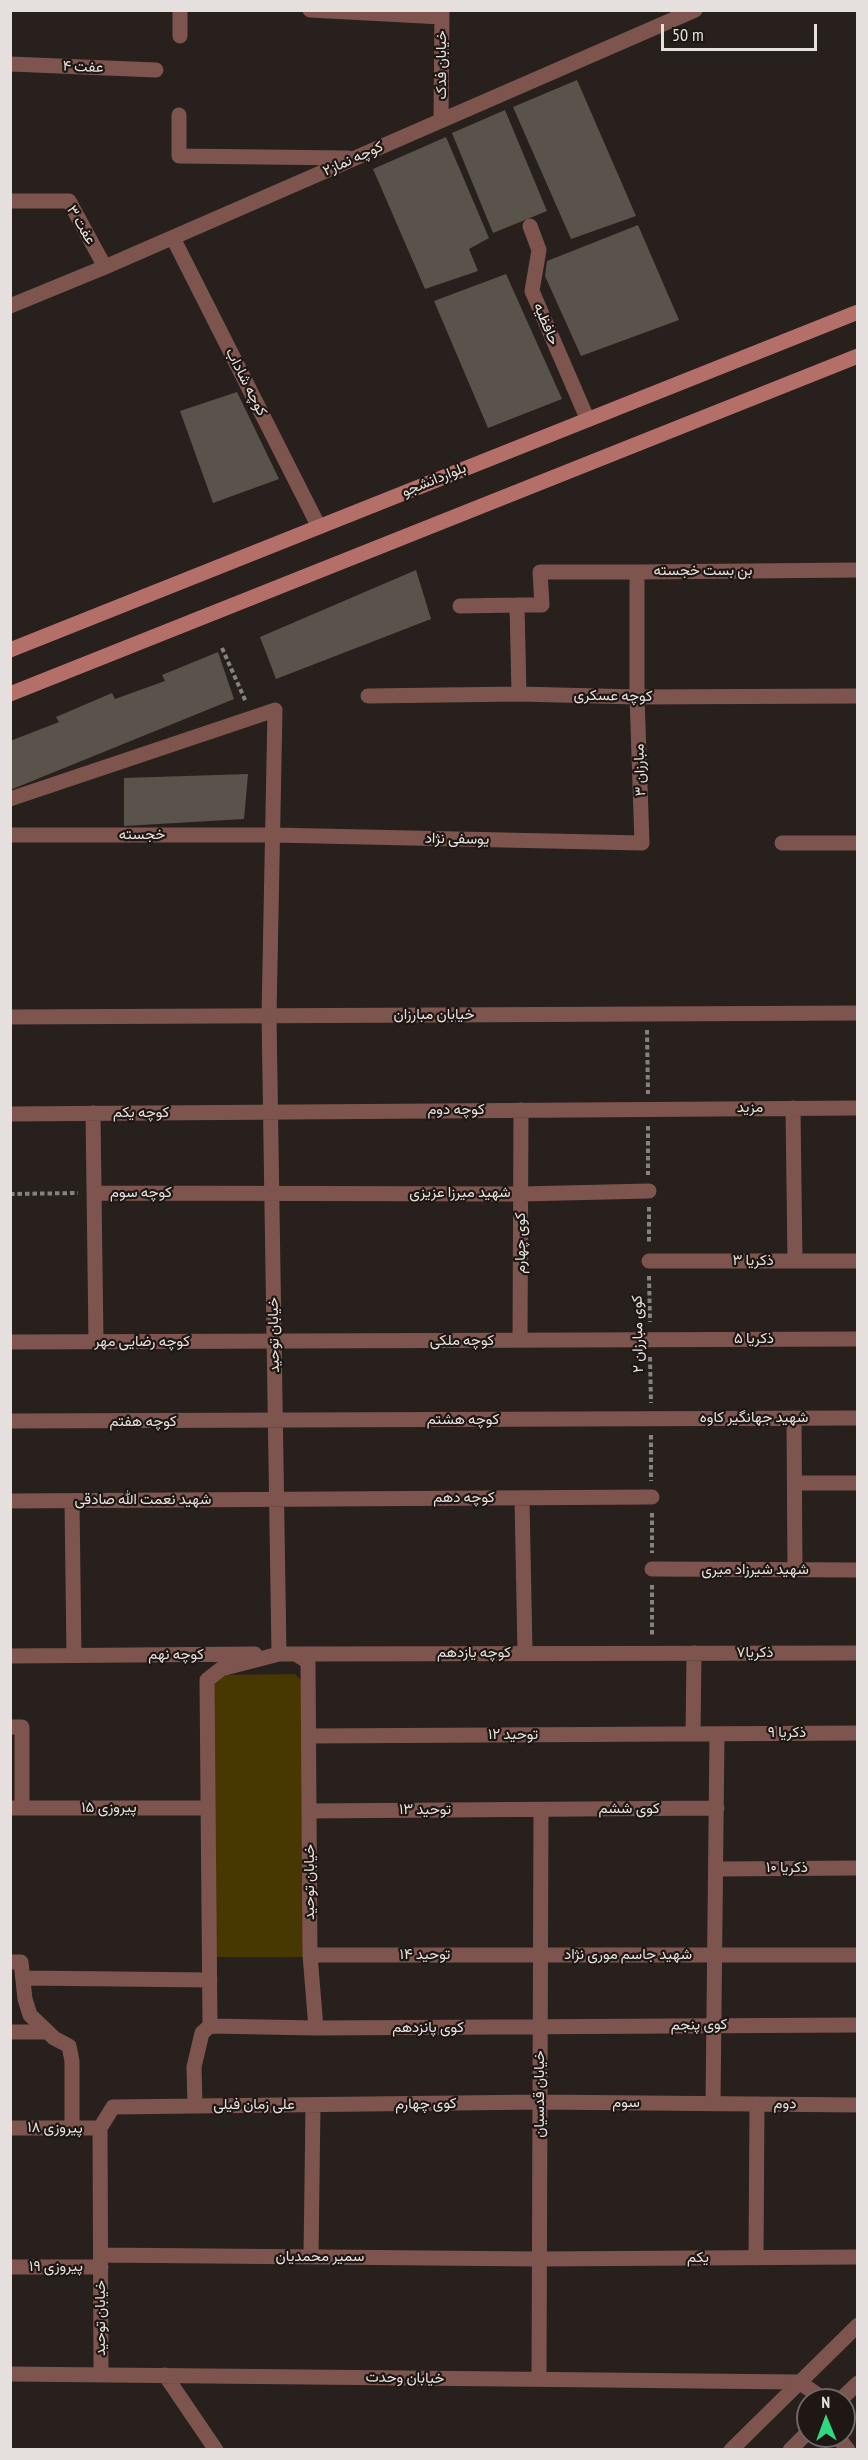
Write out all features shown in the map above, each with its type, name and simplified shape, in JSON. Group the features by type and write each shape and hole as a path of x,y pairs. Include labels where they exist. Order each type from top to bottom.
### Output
{"main road":[{"name":"بلواردانشجو","path":"10,650 587,418 858,312"},
{"path":"10,694 858,356"}],"street":[{"path":"180,10 180,36"},
{"path":"310,10 442,14"},
{"name":"کوچه نماز۲","path":"10,306 173,238 695,10"},
{"name":"خیابان فدک","path":"441,120 442,14"},
{"name":"عفت ۴","path":"10,64 156,70"},
{"path":"179,115 179,156 353,158"},
{"name":"عفت ۳","path":"10,201 69,201 105,267"},
{"name":"حافظیه","path":"530,226 539,250 532,291 587,418"},
{"name":"کوچه شاداب","path":"173,238 319,527"},
{"name":"بن بست خجسته","path":"637,697 637,572 858,570"},
{"path":"460,606 542,605 540,572 637,572"},
{"path":"517,605 519,694"},
{"name":"کوچه عسکری","path":"368,696 519,694 637,697 858,696"},
{"name":"مبارزان ۳","path":"637,697 642,843"},
{"path":"10,799 275,710 270,1016"},
{"name":"خجسته","path":"10,835 273,835"},
{"name":"یوسفی نژاد","path":"273,835 642,843"},
{"path":"782,843 858,843"},
{"name":"خیابان مبارزان","path":"10,1017 858,1013"},
{"name":"خیابان توحید","path":"270,1016 279,1654"},
{"name":"مزید","path":"645,1109 858,1107"},
{"path":"793,1108 795,1261"},
{"name":"کوچه دوم","path":"271,1112 645,1109"},
{"name":"کوی چهارم","path":"520,1110 520,1340"},
{"name":"کوچه یکم","path":"10,1114 271,1112"},
{"path":"93,1113 96,1342"},
{"name":"شهید میرزا عزیزی","path":"272,1192 521,1194 649,1191"},
{"name":"کوچه سوم","path":"94,1193 272,1192"},
{"name":"ذکریا ۳","path":"649,1262 858,1261"},
{"name":"ذکریا ۵","path":"650,1340 858,1339"},
{"name":"کوچه ملکی","path":"274,1342 650,1340"},
{"name":"کوچه رضایی مهر","path":"10,1342 274,1342"},
{"path":"794,1418 795,1570"},
{"name":"شهید جهانگیر کاوه","path":"651,1419 858,1418"},
{"name":"کوچه هشتم","path":"275,1422 651,1419"},
{"name":"کوچه هفتم","path":"10,1421 275,1422"},
{"path":"795,1482 858,1483"},
{"name":"کوچه دهم","path":"276,1500 652,1497"},
{"path":"522,1498 525,1653"},
{"name":"شهید نعمت الله صادقی","path":"10,1501 276,1500"},
{"path":"72,1501 74,1655"},
{"name":"شهید شیرزاد میری","path":"652,1569 858,1570"},
{"name":"کوچه یازدهم","path":"296,1654 652,1653"},
{"name":"ذکریا۷","path":"652,1653 858,1653"},
{"path":"693,1734 694,1653"},
{"path":"210,2026 207,1680 221,1669 279,1654 296,1654"},
{"name":"کوچه نهم","path":"10,1656 279,1654"},
{"name":"خیابان توحید","path":"296,1654 308,1662 310,1955 316,2028"},
{"path":"10,1727 22,1727 16,1808"},
{"name":"ذکریا ۹","path":"717,1734 858,1733"},
{"path":"713,2104 717,1734"},
{"name":"توحید ۱۲","path":"309,1736 717,1734"},
{"name":"پیروزی ۱۵","path":"16,1808 208,1808"},
{"name":"کوی ششم","path":"541,1810 717,1808"},
{"name":"توحید ۱۳","path":"309,1811 541,1810"},
{"name":"خیابان قدسیان","path":"539,2379 541,1810"},
{"name":"ذکریا ۱۰","path":"717,1869 858,1868"},
{"name":"توحید ۱۴","path":"310,1955 540,1955"},
{"name":"شهید جاسم موری نژاد","path":"540,1955 858,1955"},
{"path":"72,2128 72,2061 69,2046 47,2032 30,2015 18,1967 210,1980"},
{"name":"کوی پنجم","path":"540,2027 858,2025"},
{"path":"100,2128 113,2108 195,2106 194,2067 202,2033 210,2026 316,2028"},
{"name":"کوی پانزدهم","path":"316,2028 540,2027"},
{"path":"10,2032 47,2032"},
{"name":"کوی چهارم","path":"313,2105 540,2102"},
{"name":"سوم","path":"540,2102 713,2104"},
{"name":"دوم","path":"713,2104 858,2105"},
{"path":"756,2258 757,2104"},
{"path":"311,2257 313,2105"},
{"name":"علی زمان فیلی","path":"195,2106 313,2105"},
{"name":"پیروزی ۱۸","path":"10,2128 100,2128"},
{"name":"خیابان توحید","path":"100,2128 101,2375"},
{"name":"سمیر محمدیان","path":"101,2261 311,2257 539,2259"},
{"name":"یکم","path":"539,2259 858,2257"},
{"name":"پیروزی ۱۹","path":"10,2267 101,2261"},
{"path":"731,2450 858,2325"},
{"name":"خیابان وحدت","path":"10,2374 800,2382"},
{"path":"165,2375 216,2450"},
{"path":"800,2382 808,2388"}],"path":[{"path":"222,648 252,718"},
{"name":"کوی مبارزان ۲","path":"647,1014 645,1109 649,1191 652,1653"},
{"name":"کوچه سوم","path":"10,1194 94,1193"}],"shaded area":[{"path":"295,1674 302,1681 304,1957 215,1957 212,1681 220,1675"}],"building":[{"path":"577,80 636,216 571,239 513,107"},
{"path":"505,110 547,211 493,233 452,133"},
{"path":"446,137 489,238 469,249 478,271 425,289 373,169"},
{"path":"638,225 679,320 581,356 545,276 547,261"},
{"path":"506,274 562,399 488,428 434,301"},
{"path":"237,392 279,479 213,503 180,411"},
{"path":"416,570 431,619 276,679 260,637"},
{"path":"218,652 234,699 10,790 10,741 59,722 56,717 112,693 115,699 165,681 162,675"},
{"path":"248,774 244,819 124,826 124,778"}]}
